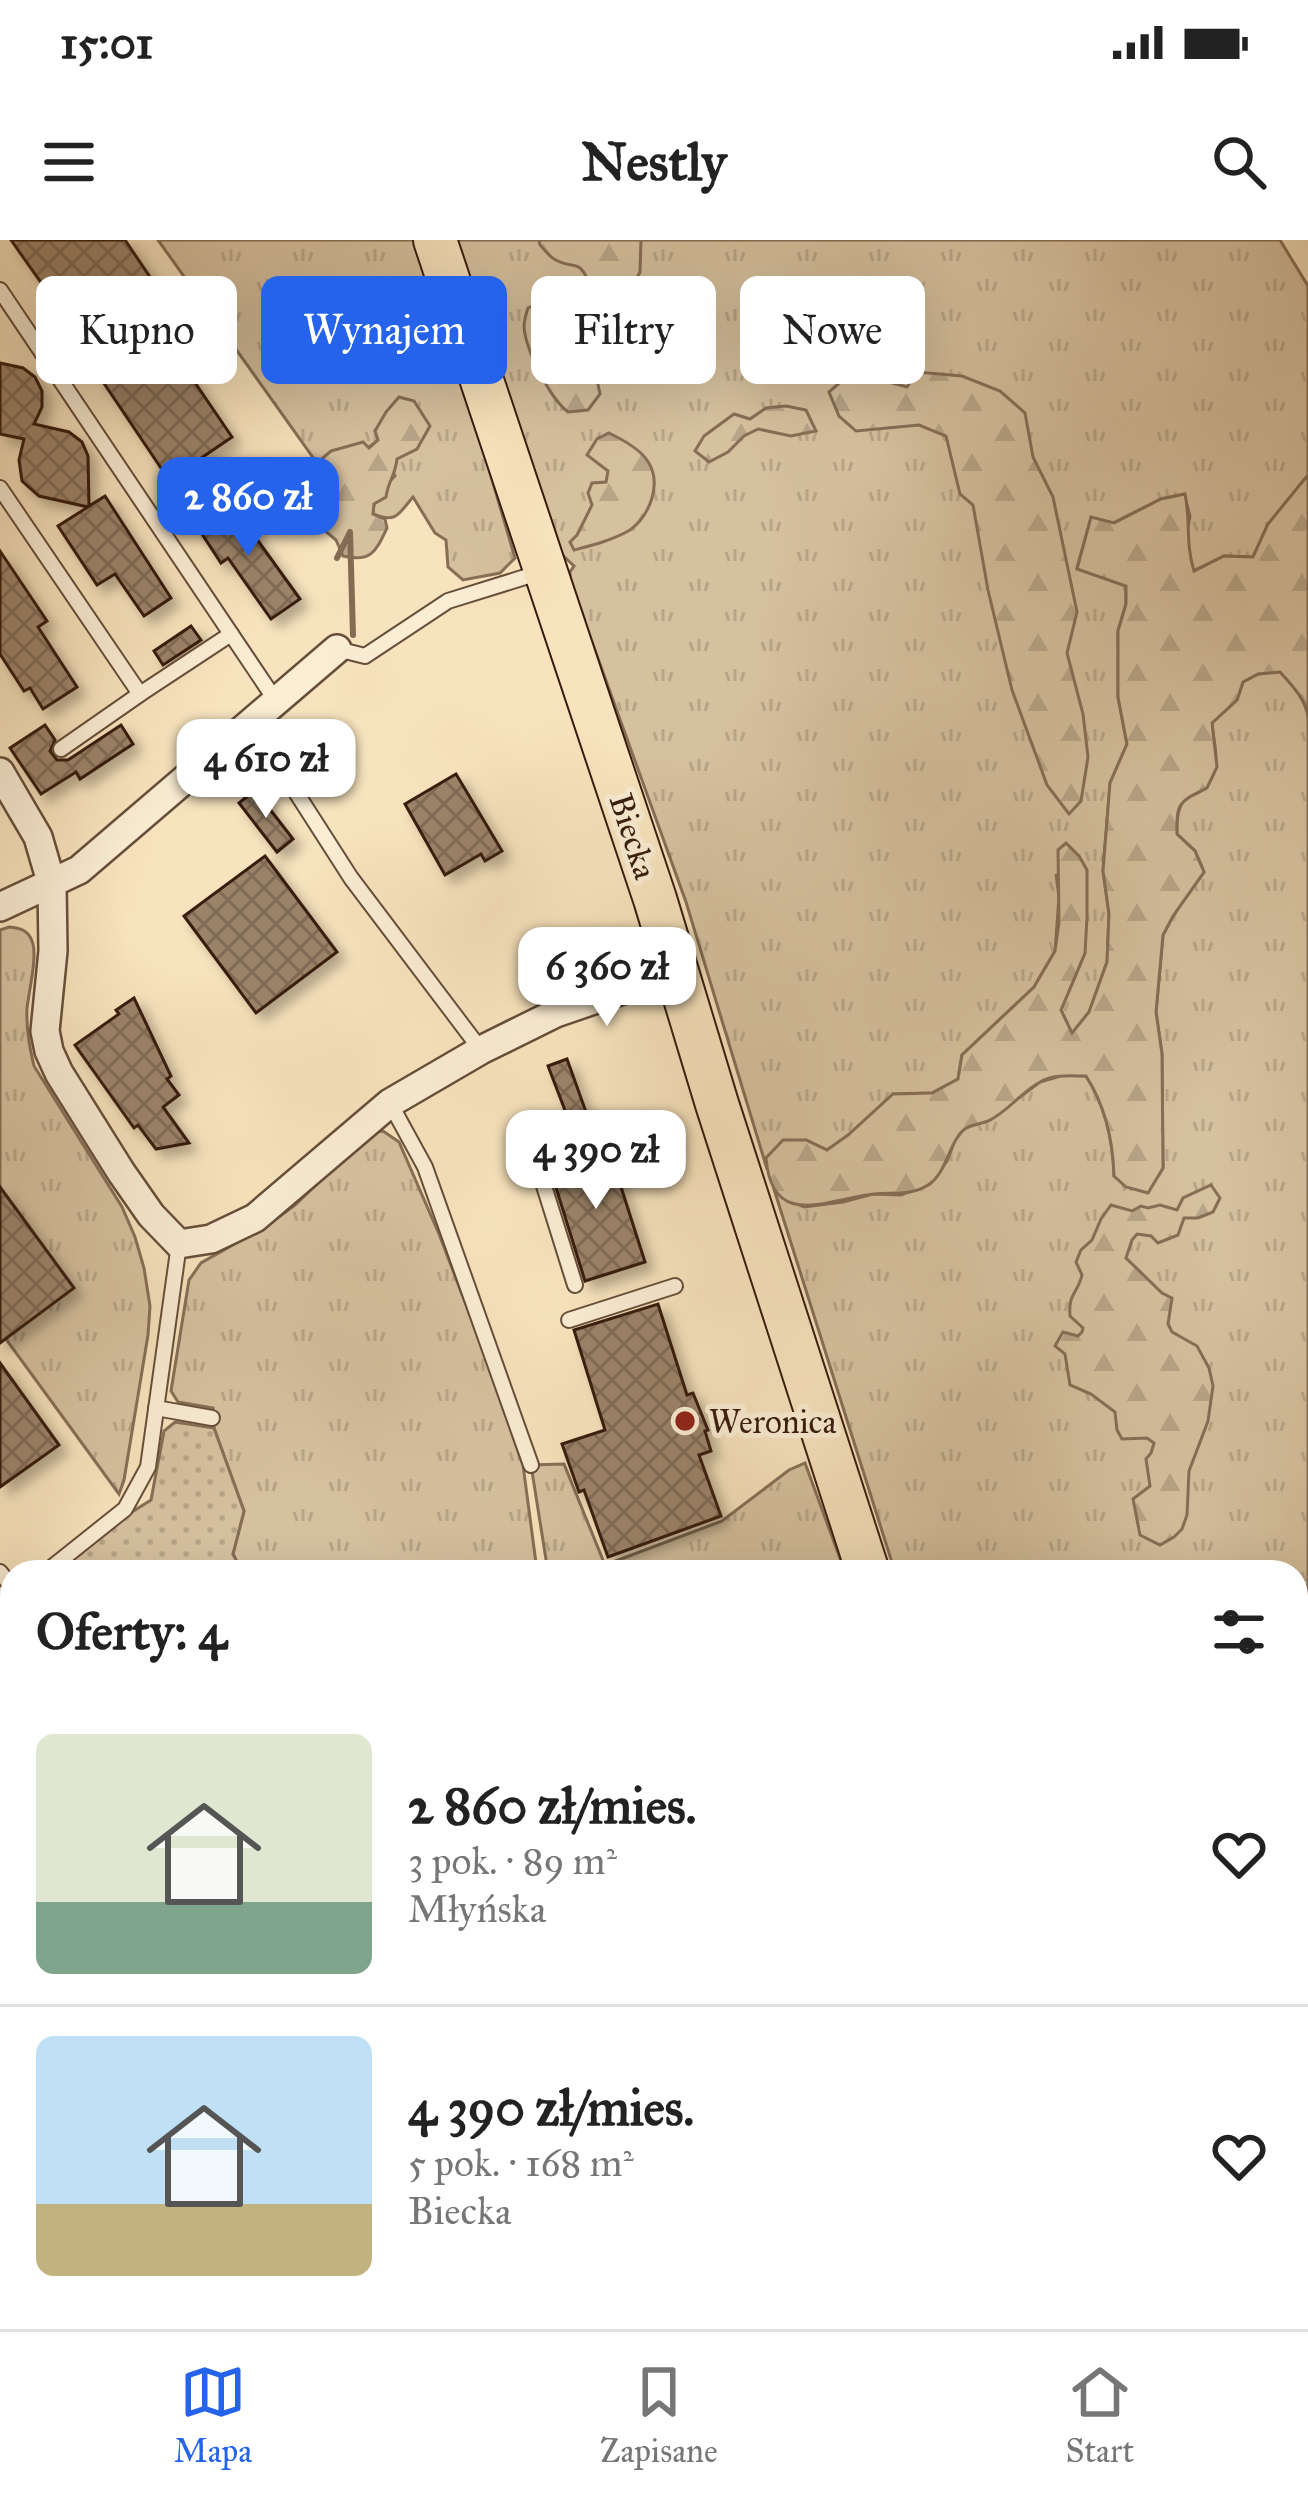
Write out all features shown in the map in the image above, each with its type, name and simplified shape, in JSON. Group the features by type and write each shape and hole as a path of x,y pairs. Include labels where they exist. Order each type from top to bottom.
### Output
{"main road":[{"name":"Biecka","path":"435,240 673,960 864,1560"}],"street":[{"path":"0,907 79,870 337,650"},
{"path":"0,772 38,837 52,884 53,951 45,1031 49,1051 121,1172 151,1215 179,1244 211,1239 255,1218 390,1103 482,1050 556,1013 637,985 673,960"},
{"path":"556,1013 578,990 622,962 673,960"}],"lane":[{"path":"0,290 36,344"},
{"path":"62,384 276,701"},
{"path":"0,488 140,694"},
{"path":"337,650 365,656 448,601 546,571"},
{"path":"61,749 231,634"},
{"path":"250,722 351,878 482,1050"},
{"path":"548,957 578,990"},
{"path":"390,1103 425,1167 531,1465"},
{"path":"529,1138 575,1285"},
{"path":"61,1560 124,1509 148,1468 179,1244"},
{"path":"569,1321 675,1286"},
{"path":"156,1408 212,1418"}],"green space":[{"path":"158,240 415,240 427,276 261,276 261,384 463,384 515,558 500,573 463,580 448,567 446,540 435,533 413,497 393,517 373,514 374,503 385,497 395,476 378,440 368,448 363,443 331,451 317,463 237,351 237,276 184,276"},
{"path":"453,240 1280,240 1308,286 1308,475 1268,524 1253,557 1224,556 1193,571 1184,494 1161,499 1113,523 1091,518 1077,568 1126,586 1118,631 1118,697 1127,744 1110,783 1103,871 1109,914 1107,962 1089,1012 1072,1034 1061,1010 1085,953 1056,874 1055,951 1034,987 962,1055 958,1079 932,1093 893,1094 827,1150 806,1140 766,1158 767,1169 686,902 570,581 574,566 556,549 501,384 507,384 507,276 465,276"},
{"path":"539,240 641,240 640,272 638,276 586,276 579,268 552,258"},
{"path":"531,307 531,352 524,327"},
{"path":"925,373 962,376 1000,391 1025,413 1033,457 1053,497 1077,612 1067,653 1083,714 1088,757 1081,801 1069,814 1047,785 1012,690 973,505 960,494 946,436 919,425 856,431 839,416 829,392 838,384 925,384"},
{"path":"598,384 600,394 588,410 568,412 547,385"},
{"path":"399,397 414,401 430,426 417,449 397,459 386,497 374,504 373,514 385,519 387,528 376,549 360,558 343,556 336,540 324,530 336,507 326,500 317,463 331,451 363,442 369,448 378,440 375,431"},
{"path":"766,408 806,410 816,431 791,436 758,429 709,462 695,451 704,436 734,414 750,419"},
{"path":"609,433 645,458 654,475 652,498 644,516 630,530 574,550 570,542 592,505 588,493 592,483 606,482 608,471 587,455 597,439"},
{"path":"1308,475 1308,718 1302,699 1280,672 1258,674 1243,682 1237,700 1212,723 1217,767 1207,788 1185,800 1177,815 1177,834 1195,851 1204,872 1163,935 1156,1012 1162,1054 1163,1168 1148,1193 1126,1187 1114,1176 1110,1137 1099,1100 1086,1076 1069,1076 1040,1082 995,1117 963,1130 938,1176 922,1188 806,1205 779,1195 766,1158 783,1140 806,1140 827,1150 893,1094 932,1093 958,1079 962,1055 1034,987 1055,951 1058,850 1066,843 1087,870 1087,918 1085,953 1061,1010 1072,1033 1089,1012 1107,962 1109,914 1103,871 1110,783 1127,744 1118,697 1118,631 1126,586 1077,569 1091,517 1114,523 1161,499 1185,494 1194,571 1224,556 1253,557 1268,524"},
{"path":"1280,671 1302,699 1308,718 1308,1560 891,1560 773,1186 784,1198 804,1207 873,1194 901,1195 930,1184 966,1126 990,1120 1040,1082 1064,1075 1086,1076 1099,1100 1114,1176 1148,1192 1163,1168 1162,1054 1156,1012 1163,935 1204,872 1195,851 1177,834 1180,807 1203,790 1214,772 1212,723 1237,700 1243,682"},
{"path":"9,927 26,932 34,947 27,1015 34,1066 122,1207 144,1268 150,1306 148,1335 119,1494 0,1331 0,930"},
{"path":"383,1131 399,1142 481,1344 523,1465 536,1560 236,1560 233,1554 244,1511 214,1428 213,1408 178,1402 171,1391 189,1280 201,1263 295,1205 374,1132"},
{"path":"1211,1185 1220,1198 1213,1212 1184,1218 1178,1235 1158,1243 1151,1236 1137,1234 1126,1258 1172,1298 1168,1324 1172,1332 1197,1346 1213,1386 1208,1421 1189,1471 1187,1515 1182,1529 1160,1545 1140,1535 1133,1499 1150,1486 1146,1459 1154,1443 1147,1438 1122,1439 1115,1412 1070,1385 1065,1354 1055,1346 1063,1332 1078,1336 1082,1332 1070,1316 1070,1302 1082,1275 1076,1262 1111,1205 1132,1211 1160,1205 1177,1210 1183,1198"},
{"path":"175,1422 214,1428 244,1511 233,1554 236,1560 71,1560 151,1500 164,1431"},
{"path":"805,1463 841,1560 618,1560 722,1521"},
{"path":"564,1464 603,1560 546,1560 531,1465"}],"building":[{"path":"11,240 125,240 149,276 36,276"},
{"path":"0,363 23,368 35,377 42,391 42,407 34,424 69,432 82,442 88,456 89,506 105,496 171,598 144,616 115,574 97,585 58,526 88,507 39,496 22,481 19,460 24,439 0,434"},
{"path":"104,384 196,384 232,437 169,480"},
{"path":"230,502 300,599 271,619 228,558 221,563 196,525"},
{"path":"0,551 47,621 38,627 77,687 43,709 30,688 24,691 0,654"},
{"path":"191,626 201,640 163,665 154,651"},
{"path":"45,725 55,740 50,751 57,760 68,760 121,725 133,744 80,779 76,772 41,794 10,748"},
{"path":"456,774 502,851 485,861 481,854 445,875 405,804"},
{"path":"255,790 293,839 277,852 239,803"},
{"path":"265,856 337,952 256,1013 184,916"},
{"path":"134,998 171,1076 167,1079 179,1095 163,1107 189,1143 156,1149 138,1125 134,1128 75,1045"},
{"path":"567,1059 586,1112 568,1118 548,1066"},
{"path":"607,1143 645,1262 585,1281 548,1162"},
{"path":"0,1187 74,1288 0,1343"},
{"path":"658,1304 687,1395 693,1393 708,1430 711,1451 699,1455 721,1516 608,1557 562,1444 605,1430 574,1330"},
{"path":"0,1363 59,1445 0,1487"}],"waterway":[{"path":"337,558 350,532 353,635"}],"place":[{"name":"Weronica","path":"685,1421"}]}
